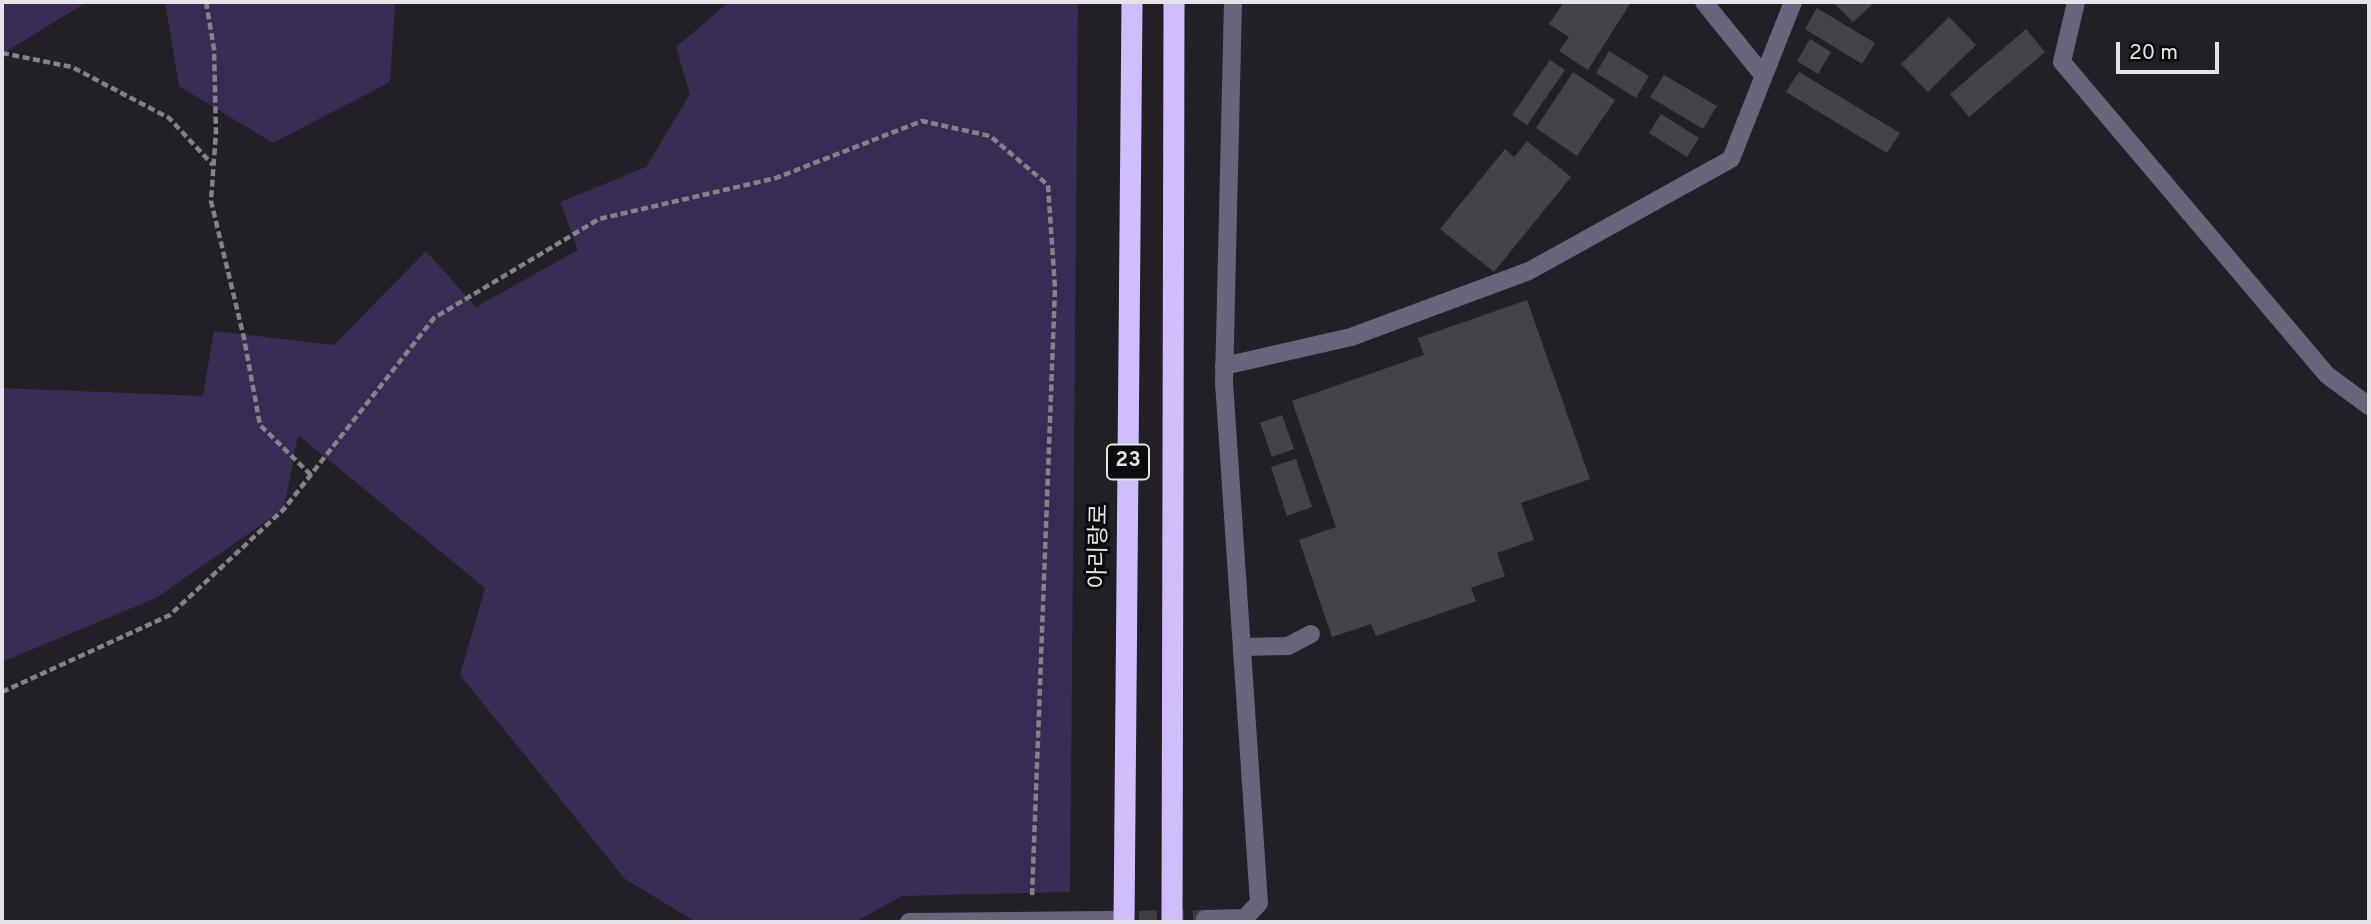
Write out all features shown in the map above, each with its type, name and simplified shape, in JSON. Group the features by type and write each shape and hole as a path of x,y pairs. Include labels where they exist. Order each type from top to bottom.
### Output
{"highway":[{"name":"아리랑로","path":"1118,921 1132,2"},
{"name":"23","path":"1172,922 1174,2"}],"street":[{"path":"1206,919 1245,918 1259,903 1224,366 1233,2"},
{"path":"1704,2 1763,75"},
{"path":"1224,366 1351,337 1529,271 1731,159 1793,2"},
{"path":"2077,2 2062,62 2327,375 2369,405"},
{"path":"1242,647 1288,646 1311,634"},
{"path":"909,922 1031,919 1118,921"}],"path":[{"path":"206,2 214,49 211,201 244,338 260,425 311,475"},
{"path":"2,53 72,67 169,118 213,166"},
{"path":"2,692 170,615 284,509 434,318 600,219 776,178 922,121 990,136 1048,186 1055,288 1031,919"}],"shaded area":[{"path":"2,2 87,2 2,54"},
{"path":"165,2 395,2 390,82 273,143 179,86"},
{"path":"729,2 1078,2 1070,892 902,896 855,922 696,922 625,879 460,675 485,588 298,435 284,509 156,598 2,662 2,388 203,396 214,331 334,345 426,251 476,307 578,250 560,202 646,167 690,94 676,47"}],"building":[{"path":"1564,2 1631,2 1588,70 1559,51 1569,37 1549,24"},
{"path":"1833,2 1875,2 1853,22"},
{"path":"1817,8 1875,43 1862,64 1805,29"},
{"path":"1949,17 1976,45 1928,92 1901,64"},
{"path":"2026,29 2045,52 1969,117 1950,94"},
{"path":"1810,39 1831,52 1818,74 1797,61"},
{"path":"1609,51 1649,76 1636,98 1596,73"},
{"path":"1550,60 1565,70 1527,125 1512,115"},
{"path":"1573,72 1615,100 1577,156 1536,128"},
{"path":"1799,72 1900,133 1887,153 1786,92"},
{"path":"1664,75 1717,106 1703,129 1650,97"},
{"path":"1661,114 1699,138 1687,157 1649,133"},
{"path":"1527,141 1571,177 1494,272 1440,229 1505,149 1514,157"},
{"path":"1527,300 1590,479 1521,503 1534,540 1497,553 1505,576 1471,588 1476,601 1376,636 1371,624 1332,637 1299,540 1336,527 1292,401 1424,355 1418,338"},
{"path":"1282,415 1294,449 1272,457 1260,423"},
{"path":"1296,459 1312,507 1287,516 1271,467"}],"tunnel":[{"path":"1112,920 1205,919"}]}
